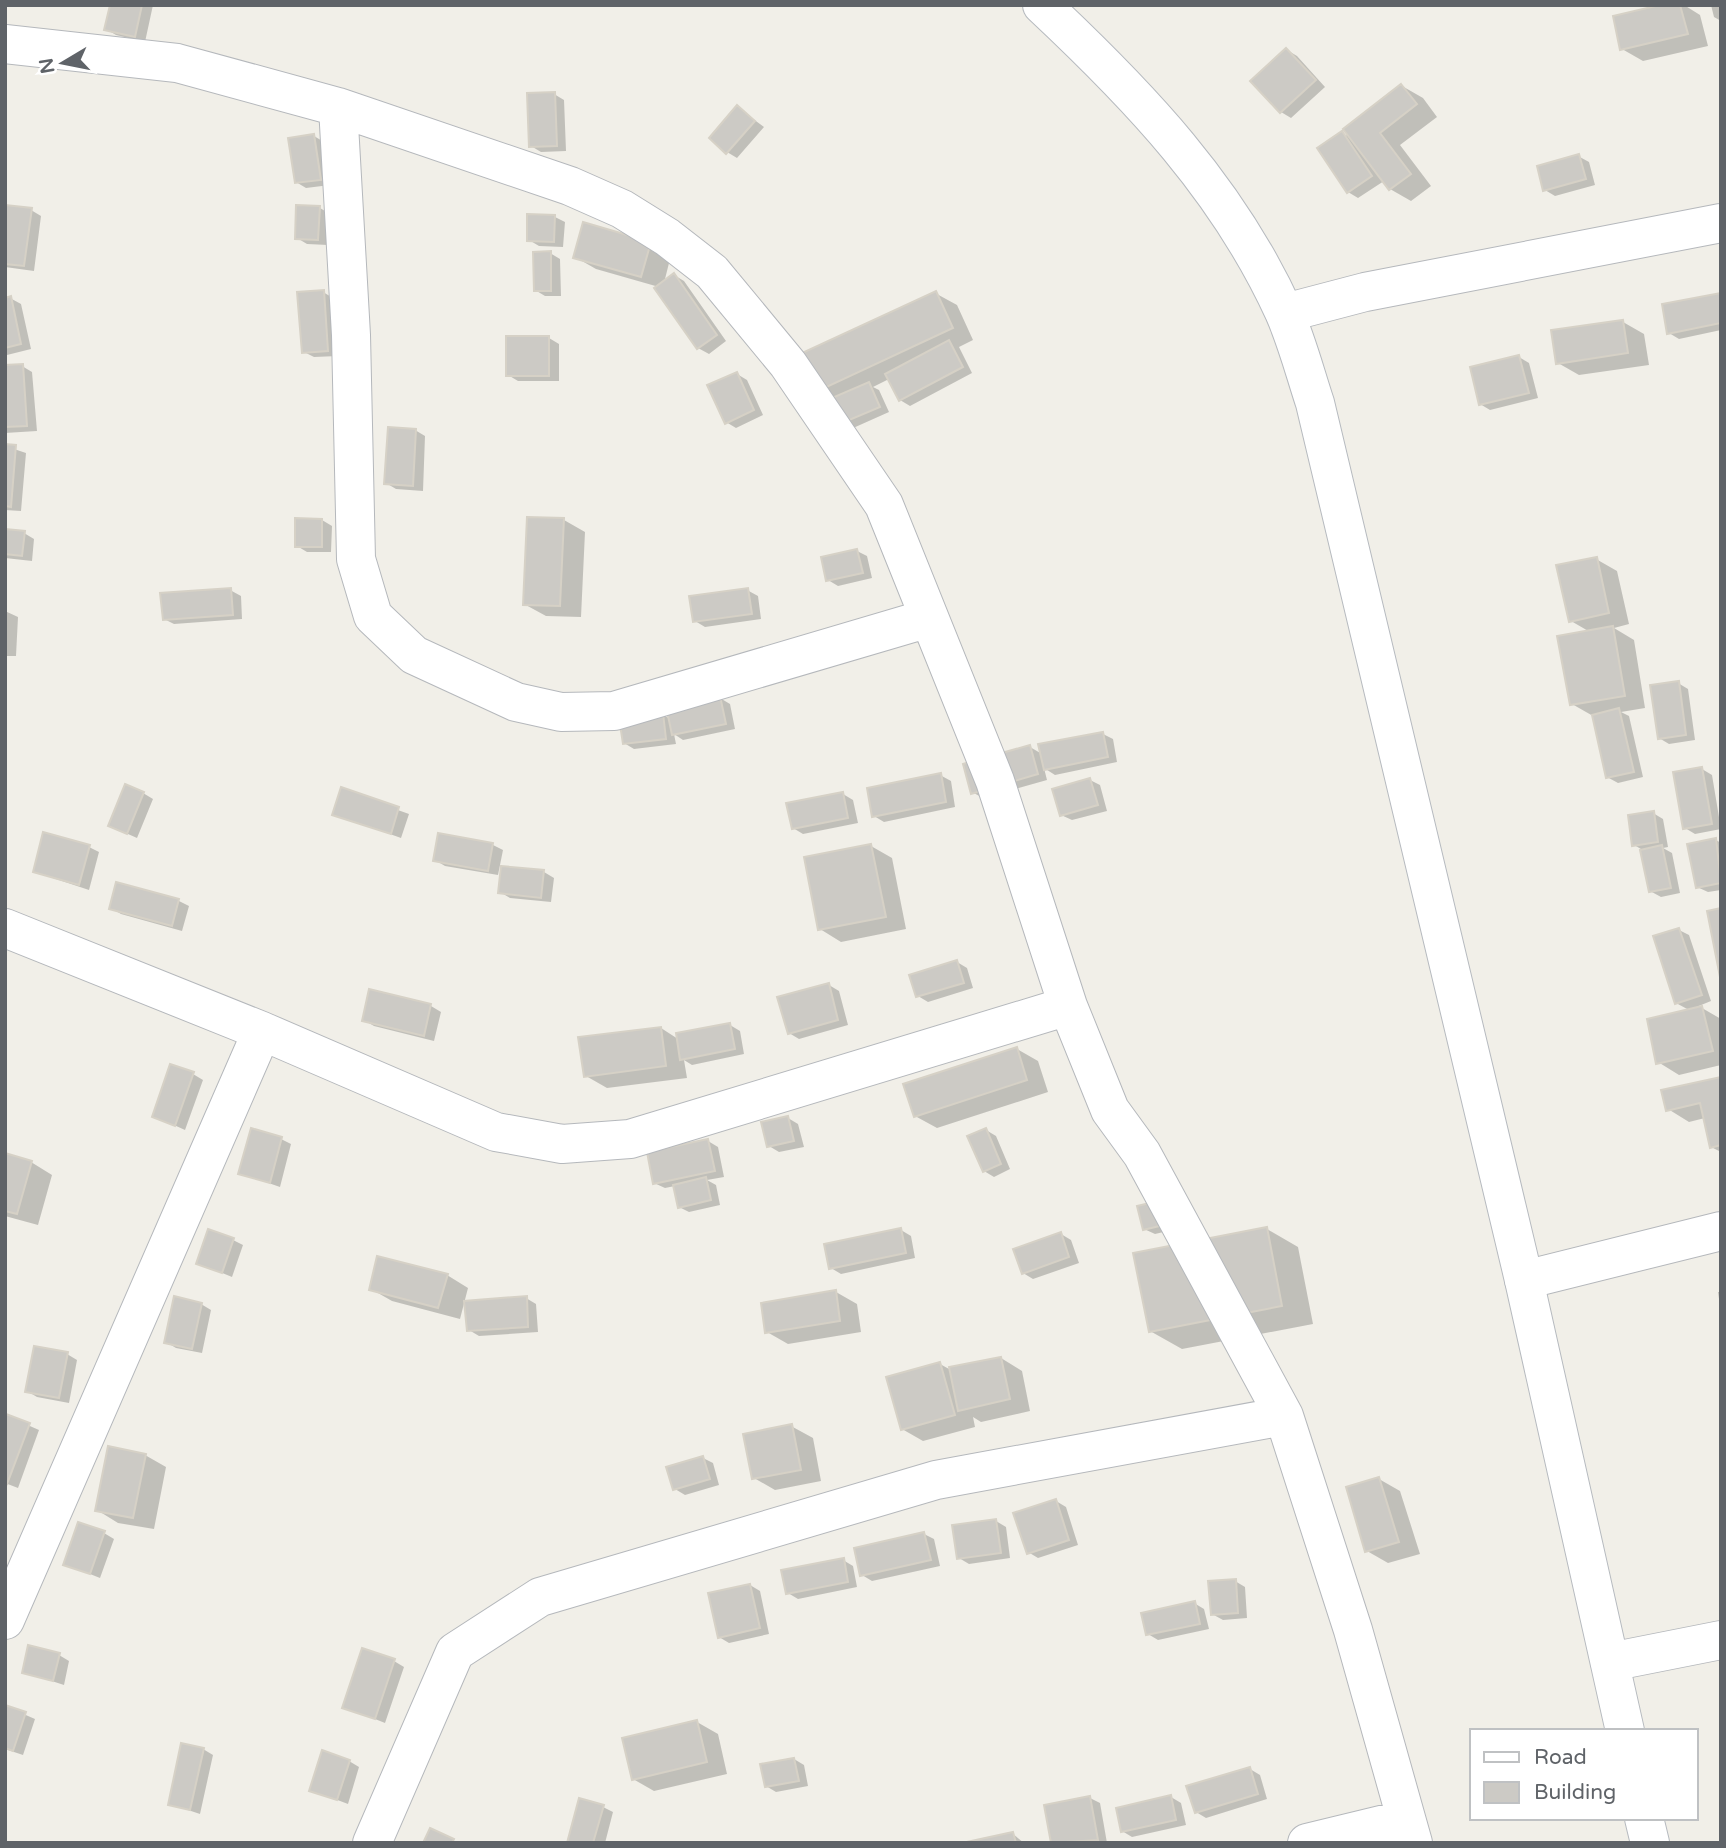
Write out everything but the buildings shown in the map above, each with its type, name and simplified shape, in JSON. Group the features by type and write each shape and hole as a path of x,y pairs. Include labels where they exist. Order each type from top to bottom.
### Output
{"street":[{"path":"1042,5 1144,104 1230,212 1284,313 1315,403 1524,1280 1625,1729"},
{"path":"5,44 177,63 338,107 558,181 602,200 667,237 712,272 788,364 884,505 995,781 1068,1006 1110,1110 1142,1154 1284,1416 1353,1630 1409,1831 1307,1843"},
{"path":"338,107 351,335 356,559 373,616 414,654 516,702 561,712 614,711 929,618"},
{"path":"1284,313 1365,292 1721,223"},
{"path":"5,928 262,1031 496,1132 562,1144 630,1139 1068,1006"},
{"path":"5,1620 262,1031"},
{"path":"1524,1280 1721,1231"},
{"path":"372,1843 455,1652 540,1597 936,1480 1284,1416"},
{"path":"1610,1662 1721,1640"},
{"path":"1644,1820 1650,1843"}]}
